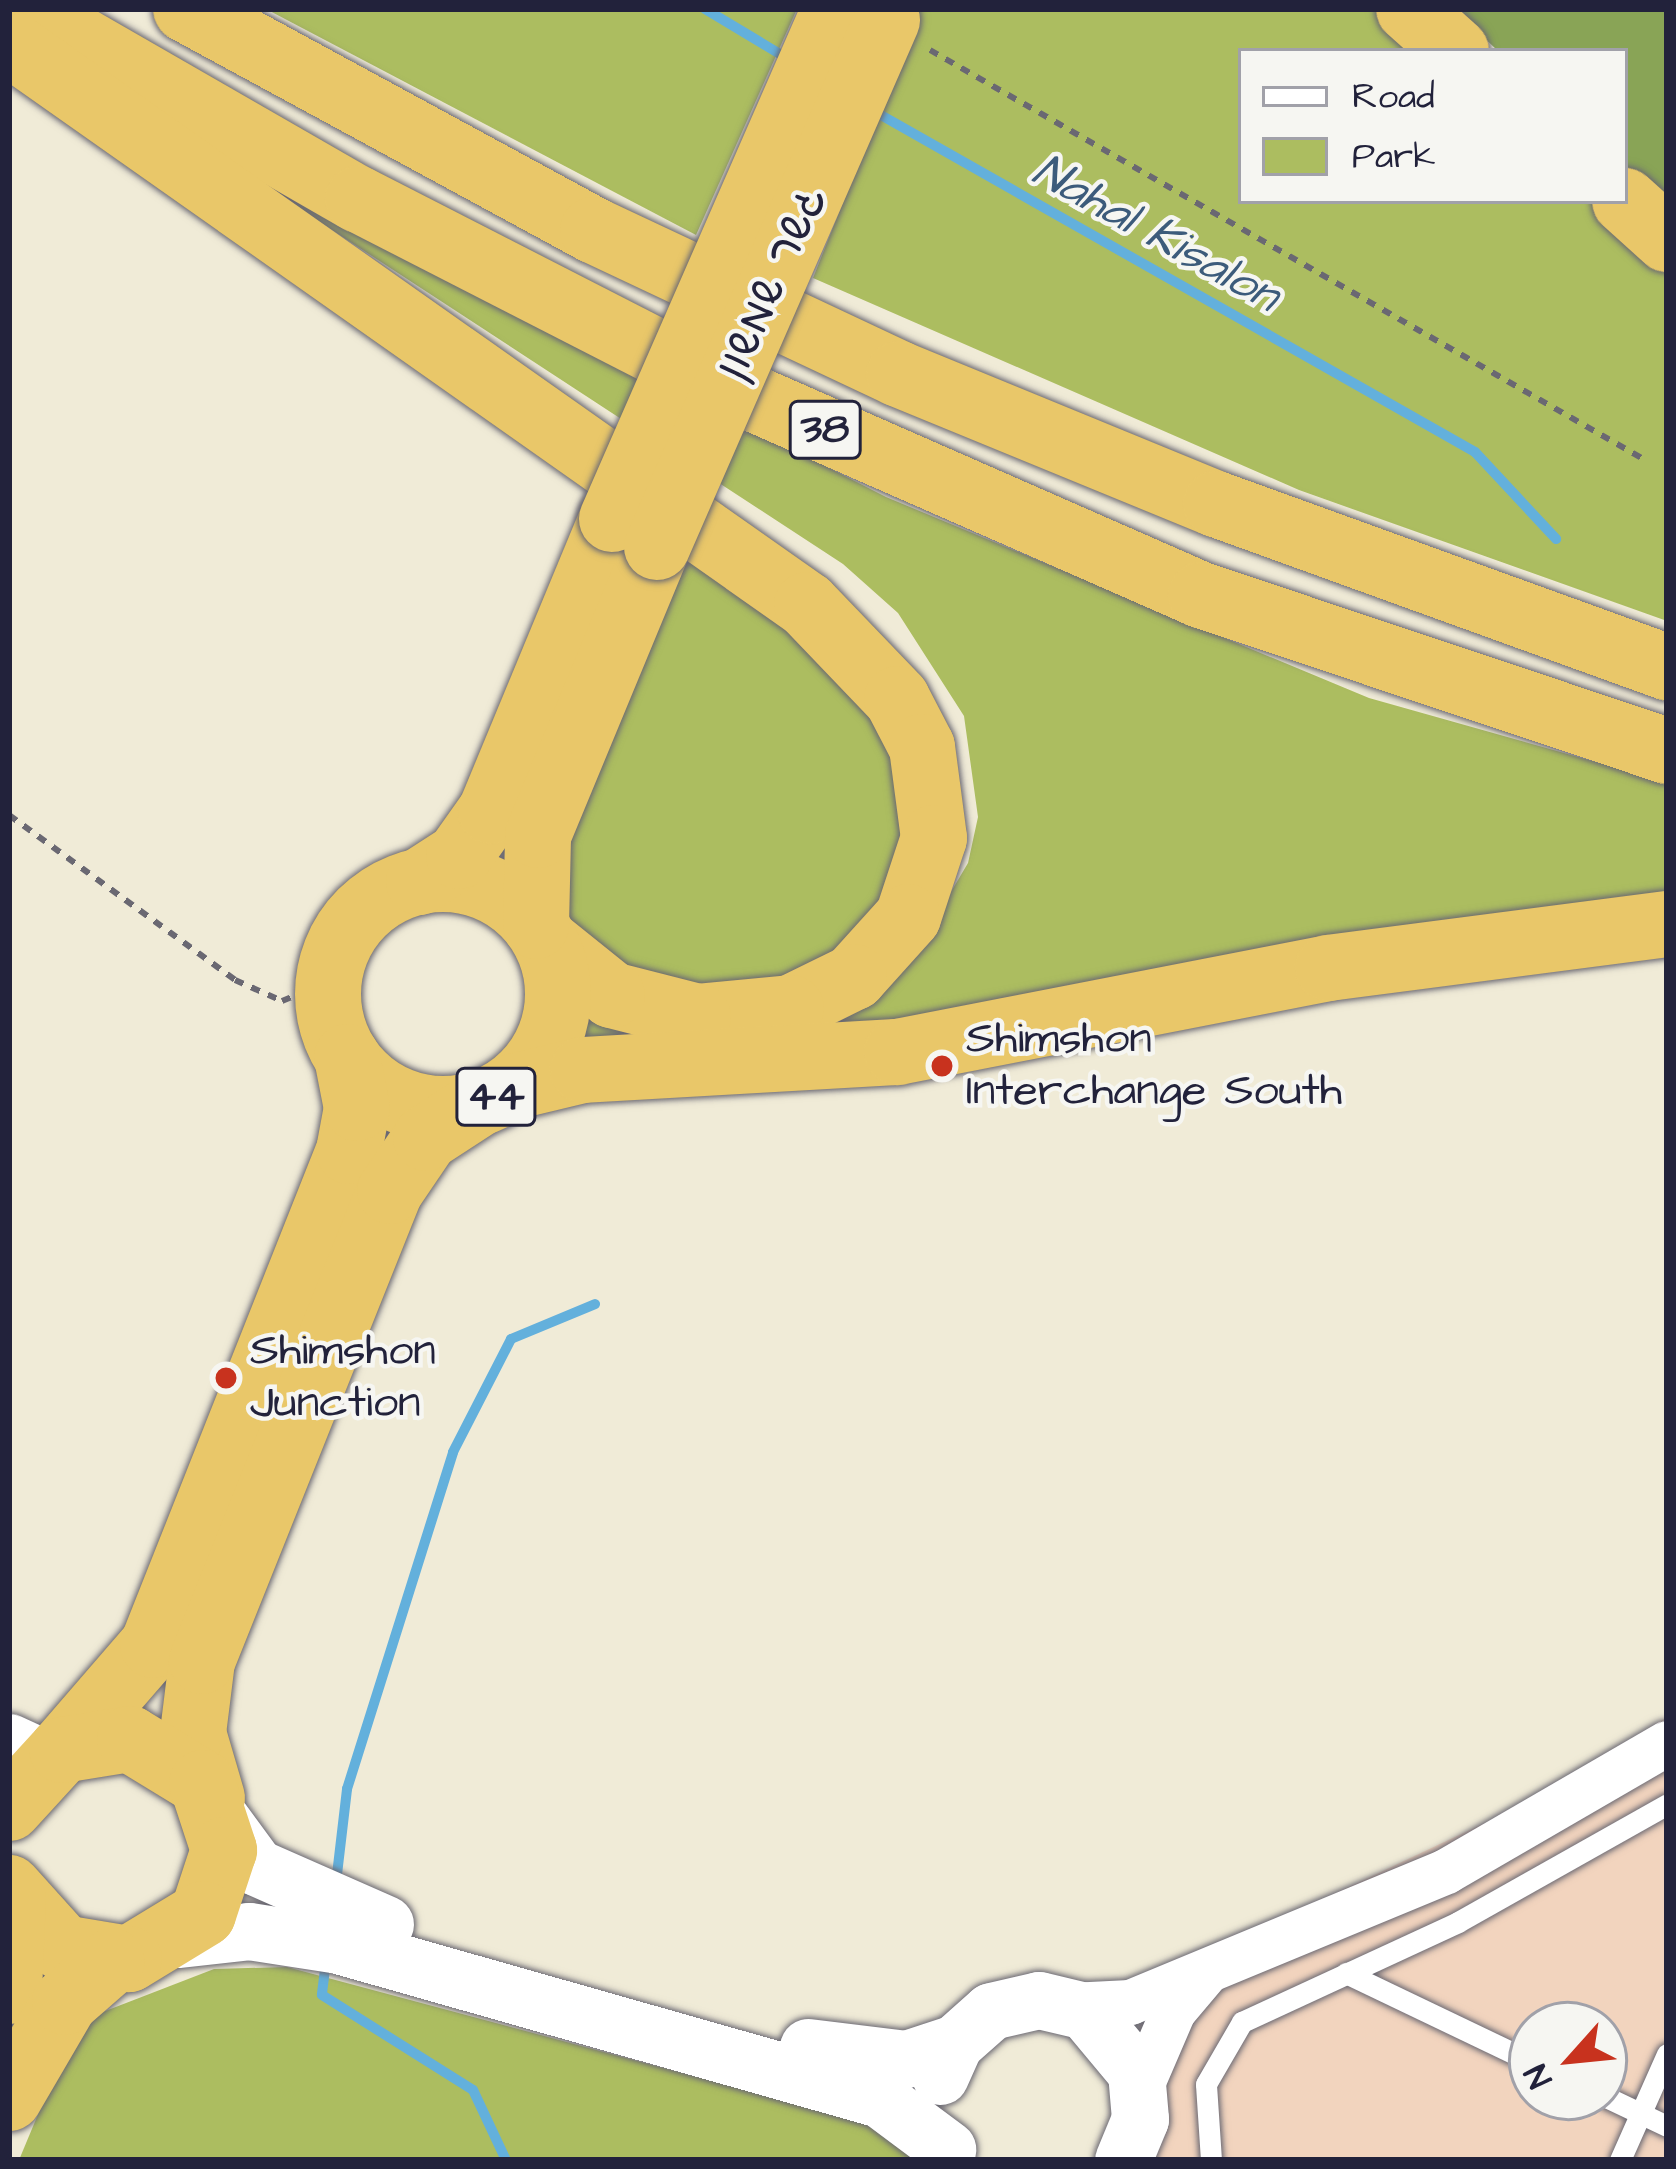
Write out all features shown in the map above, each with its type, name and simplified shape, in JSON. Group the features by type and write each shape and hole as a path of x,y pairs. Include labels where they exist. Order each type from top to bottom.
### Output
{"highway":[{"name":"38","path":"27,9 358,199 718,382 1201,596 1667,751"},
{"name":"38","path":"186,9 592,230 899,374 1259,520 1667,667"},
{"path":"1409,9 1453,48"},
{"name":"גשר שמשון","path":"635,533 882,20"},
{"path":"9,43 807,605 897,699 922,747 934,838 908,917 854,977 791,1008 698,1018 612,995 478,884 418,881"},
{"path":"1627,204 1667,239"},
{"name":"44","path":"32,1765 153,1645 349,1151 357,1108 338,1034 350,927 459,856 491,812 635,533"},
{"name":"44","path":"179,1939 218,1883 215,1807 193,1733 202,1661 390,1191 426,1138 495,1096 557,1013 541,934 538,835 635,533"},
{"path":"495,1096 584,1070 897,1052 1328,968 1667,924"},
{"name":"44","path":"338,1034 408,1104 495,1096"},
{"name":"44","path":"32,1765 96,1738 147,1743 215,1807"},
{"path":"11,1894 48,1940 112,1961"},
{"path":"9,1991 11,1894"},
{"path":"9,2098 65,2002 112,1961 179,1939"}],"street":[{"path":"179,1939 326,1923 811,2048 906,2059 955,2043 1007,2004 1130,2002 1461,1864 1667,1744"},
{"path":"215,1807 256,1867 326,1923 880,2099 950,2155"},
{"path":"1138,2132 1173,2011 1216,1964"},
{"path":"1070,2005 1110,2030 1138,2132"},
{"path":"950,2155 937,2086 955,2043"}],"lane":[{"path":"1211,2160 1202,2106 1226,2041 1262,2007 1346,1973 1667,1804"},
{"path":"1346,1973 1508,2051"},
{"path":"1620,2160 1667,2054"},
{"path":"1628,2108 1667,2126"}],"path":[{"path":"882,20 1645,460"},
{"path":"9,815 235,980 282,1001 323,984 338,1034"}],"shaded area":[{"path":"1667,1717 1667,2160 1136,2160 1122,2121 1139,2025 1215,1950 1510,1811"}],"green space":[{"path":"266,9 797,9 696,235"},
{"path":"920,9 1380,9 1424,48 1238,48 1238,204 1599,204 1667,264 1667,621 1299,490 813,278"},
{"path":"1454,9 1667,9 1667,213 1628,174 1628,48 1495,48"},
{"path":"222,158 886,497 1369,698 1667,782 1667,900 914,1022 577,1055 579,996 618,1017 922,941 968,863 978,817 964,716 898,613 843,564"},
{"path":"692,545 792,619 898,752 902,868 839,955 755,989 646,980 562,923 555,866"},
{"path":"287,1967 895,2130 919,2160 19,2160 64,2052 95,2015 214,1969"}],"waterway":[{"name":"Nahal Kisalon","path":"705,9 790,60"},
{"name":"Nahal Kisalon","path":"872,110 1475,452 1556,539"},
{"path":"336,1883 347,1789 453,1452 511,1339 595,1304"},
{"path":"326,1961 322,1995 473,2090 506,2160"}],"place":[{"name":"Shimshon Interchange South","path":"942,1066"},
{"name":"Shimshon Junction","path":"226,1378"}]}
